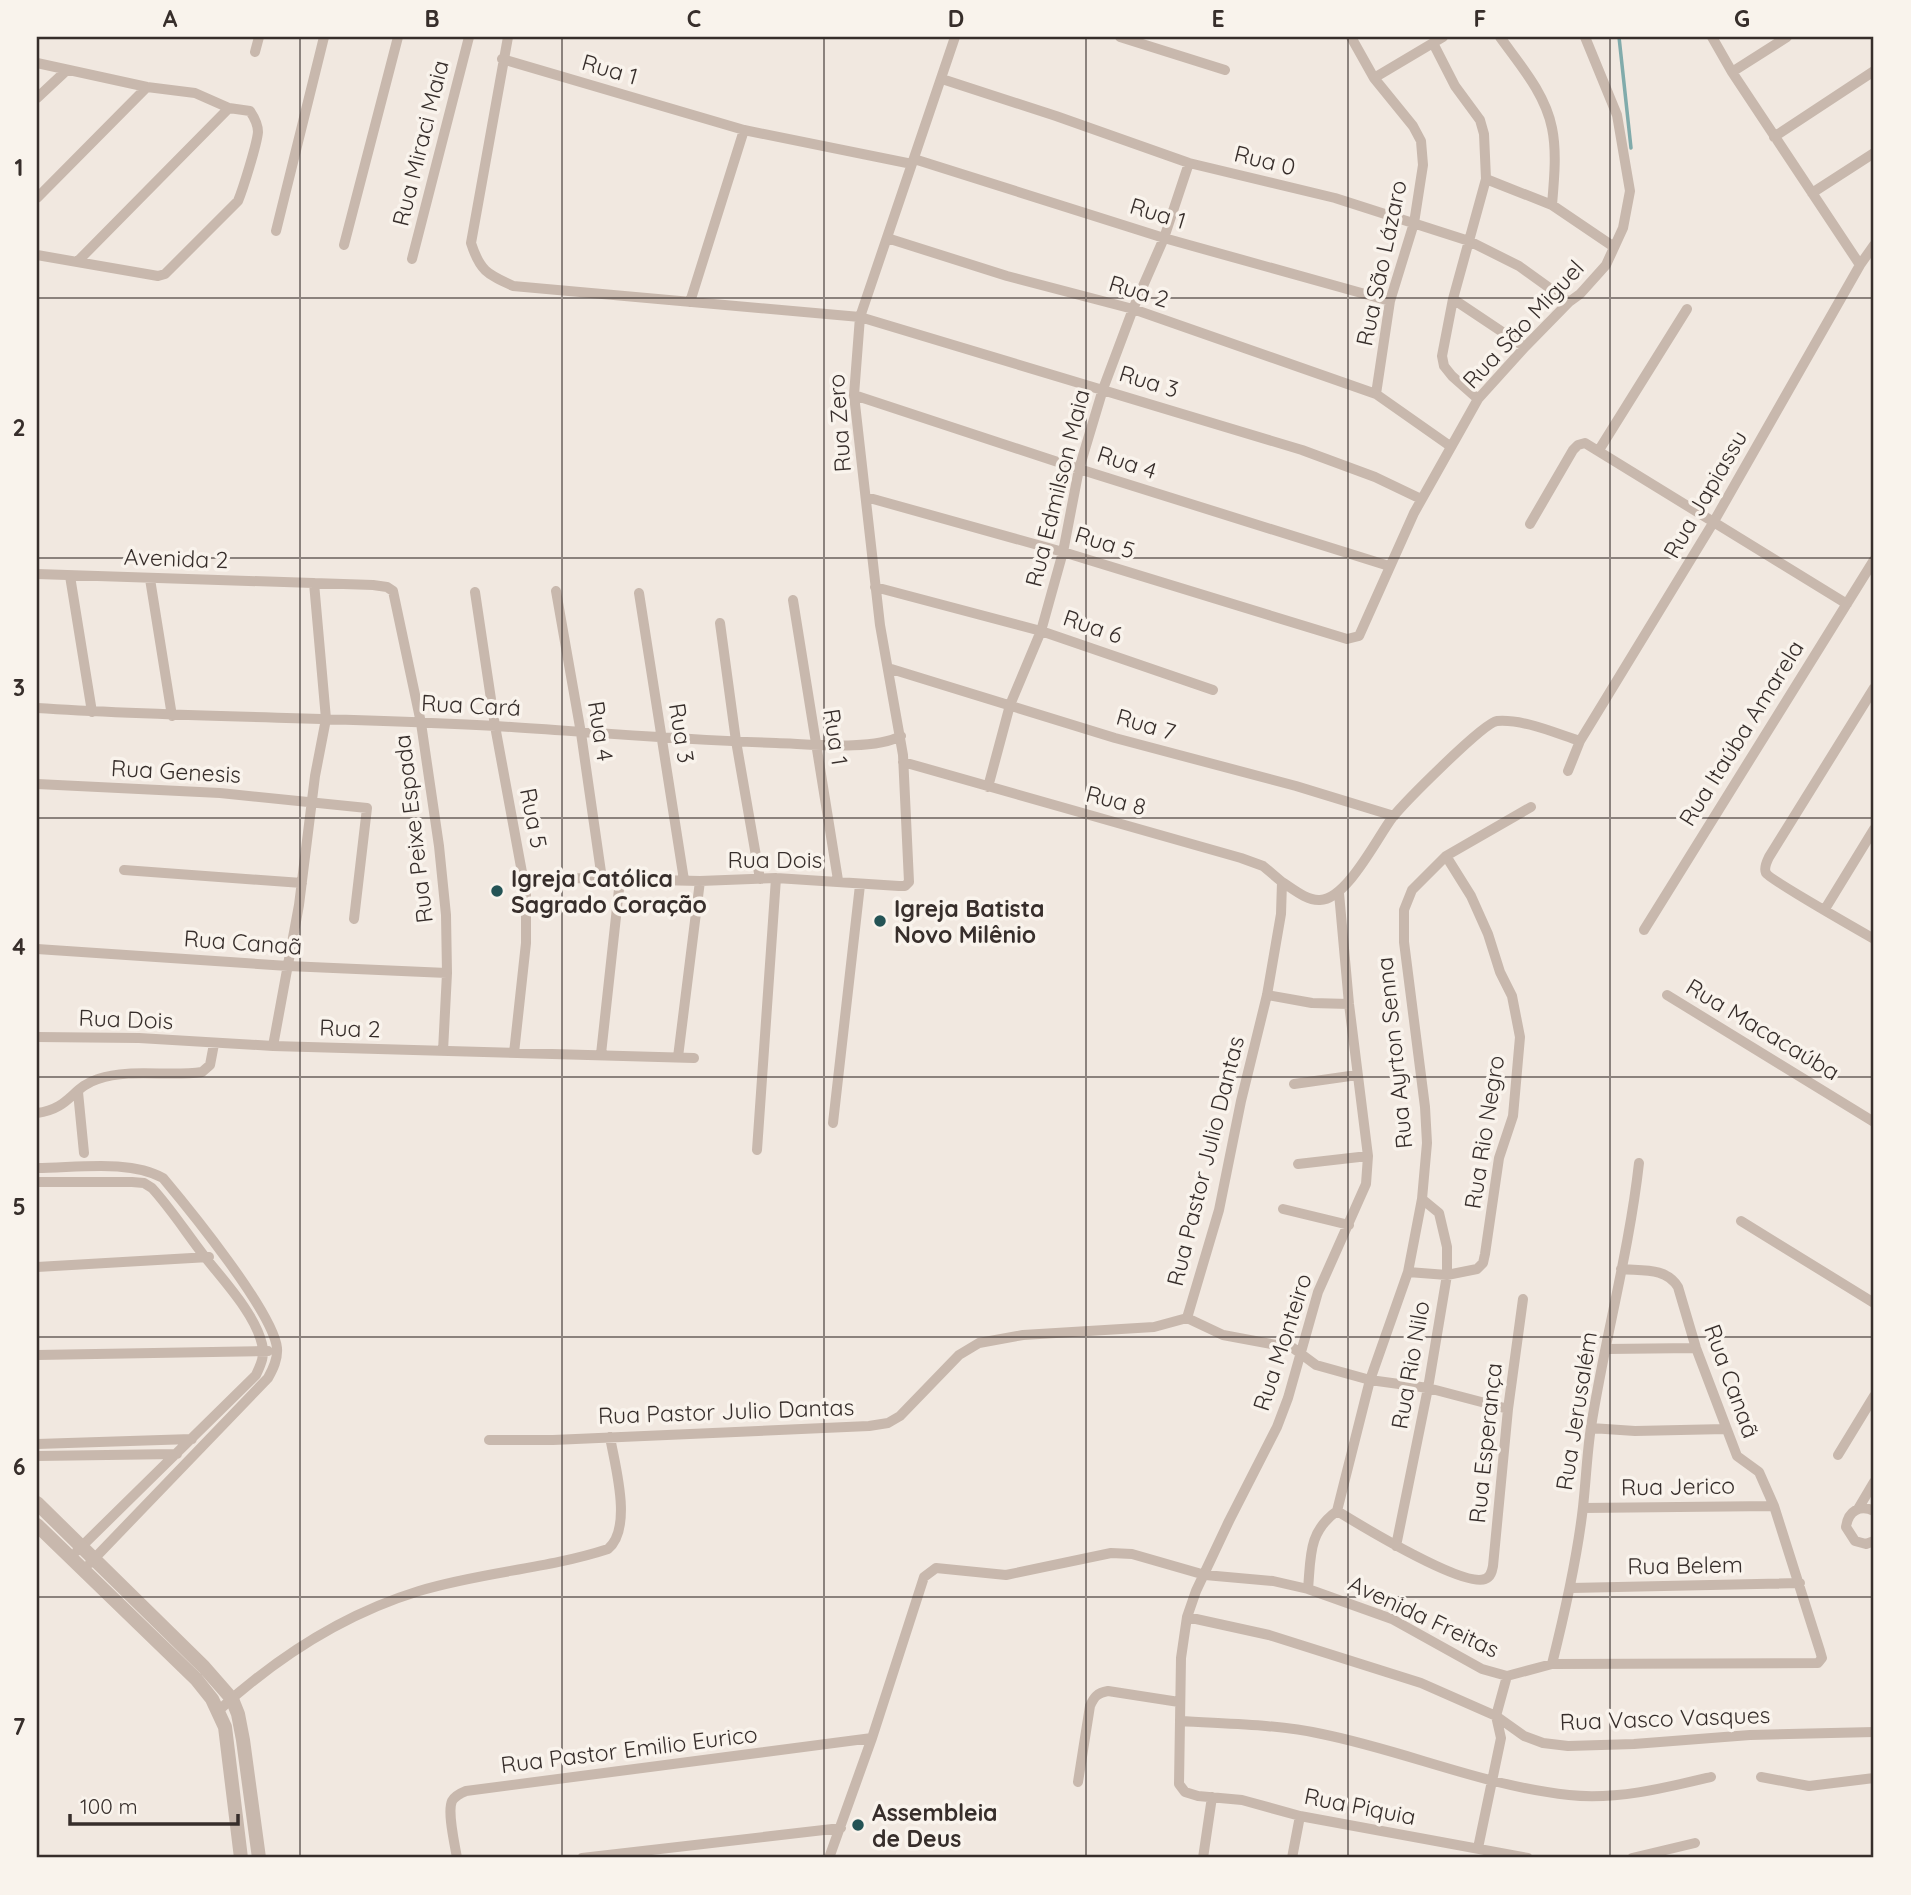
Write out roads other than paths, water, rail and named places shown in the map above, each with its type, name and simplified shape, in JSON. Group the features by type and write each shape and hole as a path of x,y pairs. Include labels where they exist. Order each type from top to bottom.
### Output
{"street":[{"path":"255,52 259,37"},
{"path":"276,231 324,37"},
{"path":"344,245 397,37"},
{"name":"Rua Miraci Maia","path":"412,259 469,37"},
{"name":"Rua 3","path":"508,37 471,243 477,262 487,275 513,286 860,317 1302,450 1376,477 1421,499"},
{"name":"Rua Zero","path":"899,886 907,885 910,879 901,736 875,587 854,394 860,317 955,37"},
{"path":"1120,37 1225,70"},
{"name":"Rua São Lázaro","path":"1351,37 1374,78 1413,126 1421,141 1423,166 1414,223 1391,301 1376,394"},
{"path":"1500,37 1532,81 1552,128 1552,205"},
{"name":"Rua São Miguel","path":"1289,620 1347,639 1359,636 1421,499 1478,399 1606,265 1623,228 1630,191 1617,115 1585,37"},
{"path":"1712,37 1774,137 1860,265"},
{"path":"1732,72 1787,37"},
{"path":"1374,78 1438,40 1455,86 1480,120 1484,134 1486,179 1453,299 1442,356 1444,366 1452,376 1478,399"},
{"name":"Rua 1","path":"502,60 744,130 913,161 1164,237 1391,301"},
{"path":"37,63 147,88 195,93 229,108 250,111 257,123 258,133 238,201 164,274 158,276 37,255"},
{"path":"37,99 67,70"},
{"path":"1774,137 1874,71"},
{"name":"Rua 0","path":"942,79 1189,163 1335,198 1469,241 1519,267 1569,302"},
{"path":"37,198 147,88"},
{"path":"78,261 229,108"},
{"path":"690,302 744,130"},
{"path":"1812,194 1874,153"},
{"name":"Rua Edmilson Maia","path":"988,787 1010,705 1041,631 1063,552 1079,469 1103,389 1164,237 1189,163"},
{"path":"1486,179 1552,205 1614,247"},
{"name":"Rua 2","path":"887,238 1007,276 1133,309 1376,394"},
{"name":"Rua Japiassu","path":"1568,771 1580,741 1713,523 1874,244"},
{"path":"1453,299 1525,347"},
{"path":"1599,450 1687,309"},
{"name":"Rua 4","path":"854,394 1079,469 1389,566"},
{"path":"1376,394 1450,446"},
{"path":"1530,524 1573,450 1578,444 1585,443 1847,604"},
{"name":"Rua 5","path":"866,497 1063,552 1289,620"},
{"name":"Rua Itaúba Amarela","path":"1644,930 1874,559"},
{"name":"Avenida 2","path":"37,574 387,587 393,591 396,603"},
{"path":"70,576 92,712"},
{"path":"150,579 172,716"},
{"path":"273,1046 302,883 326,719 314,583"},
{"name":"Rua 6","path":"875,587 1041,631 1213,690"},
{"name":"Rua 4","path":"556,591 581,733 602,879"},
{"name":"Rua 5","path":"475,592 495,726 524,877 526,943 514,1053"},
{"name":"Rua 3","path":"639,593 684,880"},
{"name":"Rua 1","path":"793,600 838,880"},
{"name":"Rua Peixe Espada","path":"396,603 421,723 445,901 447,973 443,1051"},
{"path":"720,622 736,741 760,879"},
{"name":"Rua 7","path":"888,668 1115,738 1394,816"},
{"path":"1874,688 1769,857 1765,869 1767,874 1874,939"},
{"name":"Rua Cará","path":"37,708 172,716 495,726 581,733 816,744 884,744 901,736"},
{"path":"1282,882 1319,901 1339,893 1394,816 1470,738 1487,725 1496,721 1522,723 1580,741"},
{"name":"Rua 8","path":"884,744 903,758 988,787 1149,830 1241,858 1263,866 1282,882"},
{"name":"Rua Genesis","path":"37,784 220,793 368,808 354,919"},
{"name":"Rua Ayrton Senna","path":"1308,1589 1311,1547 1317,1531 1325,1520 1337,1511 1370,1380 1408,1272 1422,1199 1427,1143 1425,1107 1404,943 1404,910 1412,890 1446,856 1531,807"},
{"path":"1825,909 1874,829"},
{"name":"Rua Rio Negro","path":"1446,856 1471,896 1488,933 1500,972 1512,996 1520,1037 1513,1116 1499,1158 1483,1263 1477,1269 1447,1275"},
{"path":"124,870 302,883"},
{"name":"Rua Dois","path":"524,877 700,881 776,878 899,886"},
{"path":"757,1150 776,878"},
{"path":"601,1054 620,880"},
{"path":"678,1056 700,881"},
{"name":"Rua Pastor Julio Dantas","path":"489,1440 850,1428 888,1423 900,1416 959,1355 979,1343 1023,1335 1154,1327 1187,1318 1219,1210 1241,1101 1267,995 1281,914 1282,882"},
{"path":"833,1124 860,885"},
{"name":"Rua Monteiro","path":"1185,1792 1178,1777 1181,1658 1187,1617 1228,1521 1270,1443 1288,1398 1318,1292 1366,1184 1368,1156 1349,1004 1339,893"},
{"name":"Rua Canaã","path":"37,949 288,967 447,973"},
{"path":"1267,995 1312,1003 1349,1004"},
{"name":"Rua Macacaúba","path":"1667,995 1874,1122"},
{"name":"Rua Dois","path":"37,1037 139,1038 214,1044"},
{"path":"37,1113 57,1109 96,1079 122,1074 202,1072 210,1065 214,1044"},
{"name":"Rua 2","path":"214,1044 694,1058"},
{"path":"1294,1084 1357,1075"},
{"path":"78,1092 84,1153"},
{"path":"1298,1164 1368,1156"},
{"name":"Rua Jerusalém","path":"1552,1664 1571,1588 1591,1428 1632,1225 1639,1163"},
{"path":"37,1168 134,1167 152,1171 163,1178 222,1253 266,1318 278,1350 275,1366 268,1378 83,1570"},
{"path":"37,1182 144,1183 152,1188 231,1290 253,1323 262,1342 263,1352 263,1361 256,1375 71,1558"},
{"name":"Rua Rio Nilo","path":"1396,1546 1428,1388 1447,1275 1447,1247 1439,1213 1422,1199"},
{"path":"1283,1209 1349,1225"},
{"path":"1741,1221 1874,1303"},
{"path":"37,1266 206,1258 222,1253"},
{"name":"Rua Canaã","path":"1621,1269 1665,1273 1673,1278 1678,1287 1696,1348 1737,1456 1759,1472 1774,1506 1822,1658"},
{"path":"1408,1272 1447,1275"},
{"name":"Rua Esperança","path":"1396,1546 1432,1564 1475,1580 1490,1576 1507,1409 1523,1300"},
{"path":"1187,1318 1223,1335 1283,1344 1316,1365 1370,1380 1428,1388 1507,1409"},
{"path":"1607,1349 1696,1348"},
{"path":"37,1355 278,1350"},
{"path":"1838,1455 1874,1396"},
{"path":"1591,1428 1635,1431 1726,1429"},
{"path":"218,1711 287,1655 356,1615 419,1591 608,1549 620,1531 621,1516 610,1437"},
{"path":"37,1444 209,1439"},
{"path":"37,1456 195,1453"},
{"path":"1874,1482 1858,1509 1847,1521 1848,1532 1860,1543 1874,1541"},
{"path":"37,1503 204,1667 232,1699 243,1740 259,1858"},
{"name":"Rua Jerico","path":"1583,1508 1774,1506"},
{"path":"1858,1509 1874,1511"},
{"path":"1337,1511 1396,1546"},
{"path":"37,1525 196,1679 218,1711 225,1727 241,1858"},
{"name":"Avenida Freitas","path":"872,1738 926,1574 936,1568 1006,1575 1111,1553 1132,1554 1205,1575 1273,1581 1308,1589 1392,1619 1482,1669 1507,1676 1552,1664 1812,1665 1822,1658"},
{"name":"Rua Belem","path":"1571,1588 1800,1584"},
{"name":"Rua Vasco Vasques","path":"1187,1617 1269,1635 1421,1683 1496,1716 1524,1736 1543,1743 1568,1746 1634,1744 1750,1734 1874,1732"},
{"path":"1478,1848 1501,1738 1496,1716 1507,1676"},
{"path":"1078,1782 1090,1706 1100,1692 1179,1702"},
{"path":"1180,1721 1252,1725 1325,1734 1492,1782 1570,1795 1645,1792 1711,1777"},
{"path":"830,1858 872,1738"},
{"name":"Rua Pastor Emilio Eurico","path":"457,1858 451,1802 466,1791 872,1738"},
{"path":"1761,1777 1809,1786 1874,1778"},
{"name":"Rua Piquia","path":"1185,1792 1242,1800 1300,1816 1403,1837 1528,1858"},
{"path":"1203,1858 1212,1797"},
{"path":"1292,1858 1300,1816"},
{"path":"582,1858 841,1828"},
{"path":"1632,1858 1695,1843"}],"waterway":[{"path":"1619,37 1631,148"}],"place":[{"name":"Igreja Católica Sagrado Coração","path":"497,891"},
{"name":"Igreja Batista Novo Milênio","path":"880,921"},
{"name":"Assembleia de Deus","path":"858,1825"}]}
